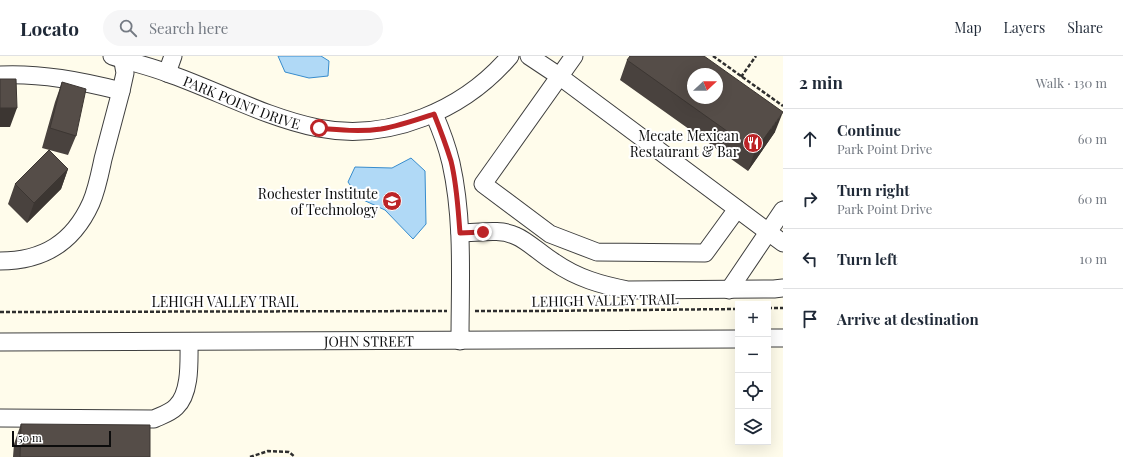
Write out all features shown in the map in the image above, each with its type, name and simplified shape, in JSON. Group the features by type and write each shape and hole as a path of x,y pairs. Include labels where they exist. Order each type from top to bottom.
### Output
{"street":[{"path":"167,72 173,56"},
{"name":"PARK POINT DRIVE","path":"119,57 167,72 292,121 319,128 349,130 380,129 434,114 461,99 481,85 503,65 510,56"},
{"path":"529,56 559,76 783,242"},
{"path":"574,56 483,184 550,234 597,252 705,254 737,209"},
{"name":"PARK POINT DRIVE","path":"0,261 14,261 33,258 53,249 69,236 83,219 92,201 125,74 119,57"},
{"path":"0,75 22,74 70,79 121,91"},
{"path":"434,114 444,138 451,162 456,189 460,233 460,341"},
{"path":"729,290 783,210"},
{"path":"460,233 503,232 516,236 555,264 579,277 605,286 628,290 729,290 783,288"},
{"name":"JOHN STREET","path":"0,342 460,341 735,338"},
{"path":"771,338 783,338"},
{"path":"0,418 154,419 175,408 181,401 189,377 189,342"}],"path":[{"path":"713,56 783,106"},
{"path":"741,77 756,56"},
{"path":"771,308 783,308"},
{"name":"LEHIGH VALLEY TRAIL","path":"472,311 735,309"},
{"name":"LEHIGH VALLEY TRAIL","path":"0,312 449,311"},
{"path":"250,457 268,452 289,452 295,457"}],"water":[{"path":"278,56 321,56 329,61 328,76 309,78 285,72"},
{"path":"411,158 425,171 426,224 413,239 385,210 359,198 348,182 355,167 392,168"}],"building":[{"path":"630,56 704,56 721,68 687,68 687,103 627,60"},
{"path":"723,69 783,112 755,151 689,104 723,104"},
{"path":"0,79 16,79 17,108 0,108"},
{"path":"62,82 86,89 76,136 50,128"},
{"path":"49,150 68,169 34,203 15,184"},
{"path":"21,424 150,425 150,457 20,457"}],"place":[{"name":"Mecate Mexican Restaurant & Bar","path":"753,143"},
{"name":"Rochester Institute of Technology","path":"392,201"}],"route":[{"path":"319,128 349,130 380,129 434,114 444,138 451,162 456,189 460,233 483,232"}]}
